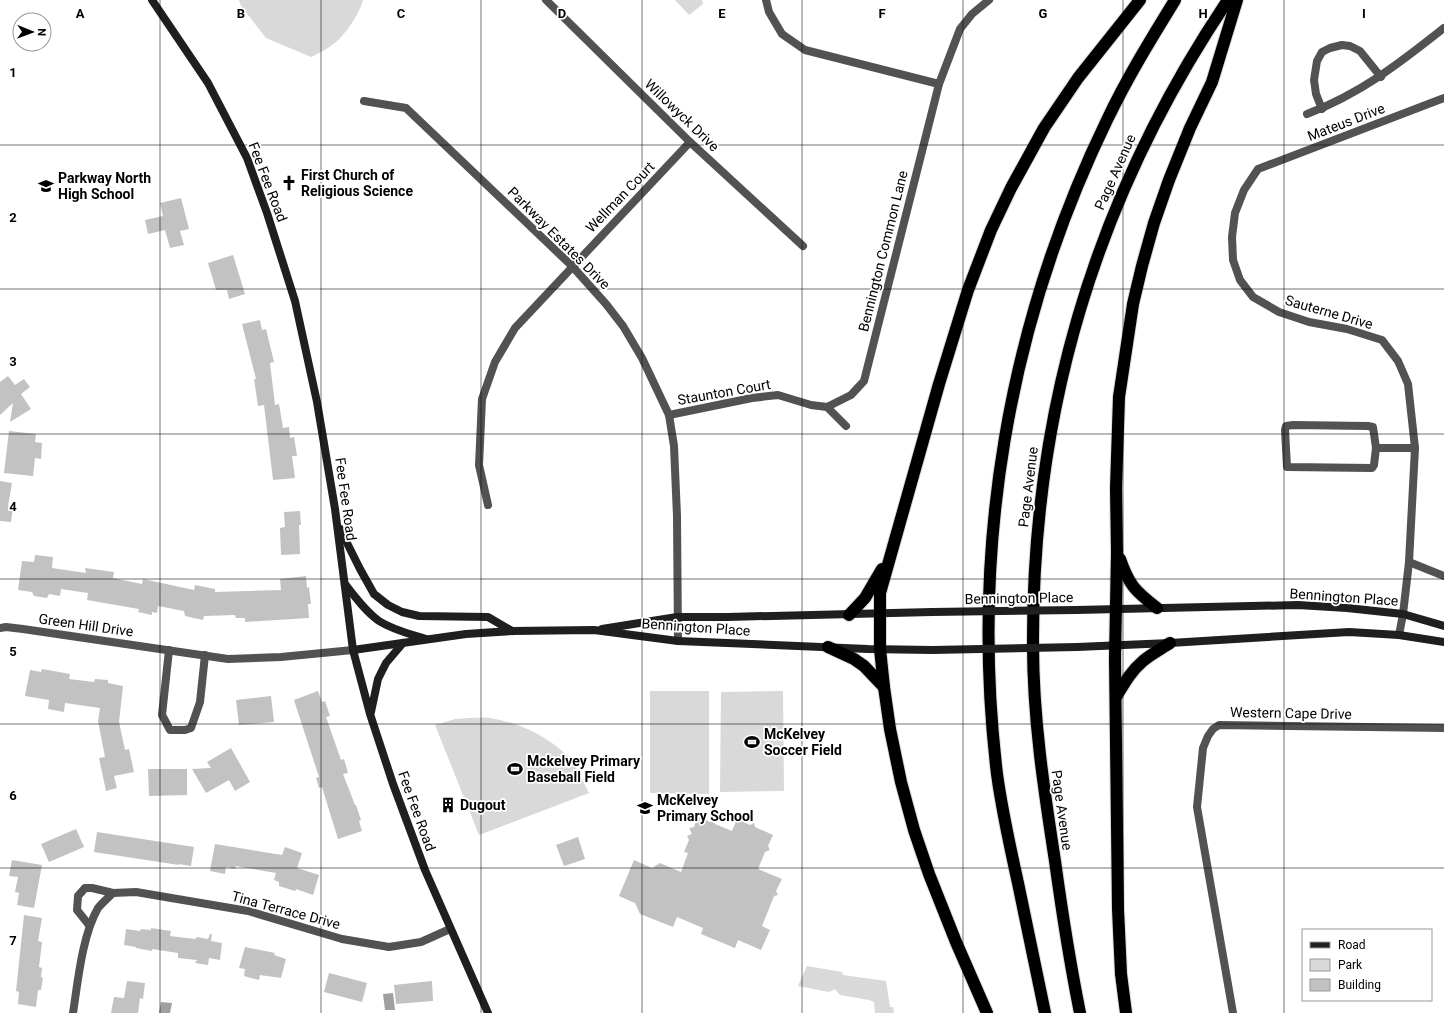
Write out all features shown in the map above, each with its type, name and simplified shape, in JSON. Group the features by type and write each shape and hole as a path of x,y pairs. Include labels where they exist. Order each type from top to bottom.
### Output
{"highway":[{"path":"987,1013 934,888 914,830 901,782 890,730 884,687 880,649 880,593 939,384 968,290 991,230 1011,188 1044,128 1078,78 1140,0"},
{"name":"Page Avenue","path":"1045,1013 1005,823 997,776 992,726 989,675 989,587 998,486 1013,392 1029,329 1052,252 1068,208 1107,119 1130,75 1175,0"},
{"name":"Page Avenue","path":"1080,1013 1042,779 1034,684 1033,647 1036,542 1047,450 1067,356 1091,273 1110,221 1148,135 1169,94 1192,54 1228,0"},
{"path":"1126,1013 1121,974 1118,909 1115,646 1117,552 1116,488 1119,404 1134,304 1142,266 1154,223 1169,180 1190,128 1212,82 1237,0"},
{"path":"1117,552 1131,585 1157,608"},
{"path":"849,615 865,598 890,556"},
{"path":"1116,697 1130,674 1138,665 1170,643"},
{"path":"828,647 854,659 864,666 884,687"},
{"path":"1076,995 1088,1013"}],"main road":[{"name":"Fee Fee Road","path":"152,0 208,83 247,158 267,213 295,301 320,415 337,524 353,650 370,714 393,784 425,870 488,1013"},
{"path":"337,524 374,594 388,605 402,612 419,616 488,616 512,631"},
{"path":"344,584 378,621 395,629 427,640"},
{"name":"Bennington Place","path":"594,630 677,617 849,615 1116,608 1298,606 1347,608 1403,614 1440,623 1444,626"},
{"name":"Bennington Place","path":"353,650 466,634 512,631 594,630 678,641 932,650 1115,646 1349,632 1399,635 1444,642"},
{"path":"370,714 378,678 386,663 404,643"}],"street":[{"name":"Willowyck Drive","path":"546,0 690,142 803,246"},
{"path":"766,0 770,12 782,34 806,50 939,84"},
{"name":"Bennington Common Lane","path":"828,407 851,395 864,381 939,84 960,29 972,14 989,0"},
{"path":"1307,114 1335,103 1381,76 1405,60 1444,28"},
{"path":"1322,109 1316,94 1314,80 1317,62 1322,52 1342,45 1350,46 1360,51 1381,76"},
{"name":"Mateus Drive","path":"1258,169 1444,98"},
{"name":"Parkway Estates Drive","path":"364,101 406,108 572,266 606,304 623,326 642,358 669,415 674,446 677,516 678,641"},
{"name":"Wellman Court","path":"488,505 479,465 481,415 482,399 495,362 515,328 690,142"},
{"name":"Sauterne Drive","path":"1258,169 1244,190 1235,213 1232,237 1232,260 1240,280 1253,297 1279,312 1309,322 1347,329 1382,340 1398,361 1408,384 1415,448 1409,562 1399,635"},
{"name":"Staunton Court","path":"669,415 778,394 811,405 828,407"},
{"path":"828,407 846,426"},
{"path":"1294,425 1374,427 1376,448 1374,465 1372,468 1287,467 1285,430 1286,426 1294,425"},
{"path":"1376,448 1415,448"},
{"path":"1409,562 1444,576"},
{"name":"Green Hill Drive","path":"0,628 6,627 23,629 228,659 272,658 353,650"},
{"path":"169,650 162,715 170,730 185,730 191,728 200,702 205,655"},
{"name":"Western Cape Drive","path":"1232,1013 1197,807 1203,748 1213,729 1219,725 1444,728"},
{"name":"Tina Terrace Drive","path":"89,926 78,910 78,896 85,888 92,888 113,893 136,892 248,911 342,939 389,947 421,942 450,929"},
{"path":"74,1013 81,965 89,926 99,907 113,893"}],"green space":[{"path":"239,0 363,0 356,17 340,38 321,52 311,57 266,38 241,6"},
{"path":"675,0 702,0 703,4 689,15"},
{"path":"650,691 709,691 709,794 650,793"},
{"name":"McKelvey Soccer Field","path":"783,691 784,791 720,792 721,692"},
{"name":"Mckelvey Primary Baseball Field","path":"487,718 512,723 534,732 554,744 571,760 589,793 479,835 435,725 455,719"},
{"path":"807,966 842,972 843,975 886,981 890,1007 893,1007 894,1013 875,1013 874,1002 840,995 835,989 829,992 798,986"}],"shaded area":[{"path":"393,993 395,1010 385,1010 383,994"},
{"path":"161,1002 172,1003 170,1013 159,1013"}],"building":[{"path":"181,198 189,229 180,231 184,245 170,248 165,230 148,234 145,220 163,216 160,203"},
{"path":"233,255 245,294 229,299 227,290 216,290 208,263"},
{"path":"260,320 262,330 266,329 274,362 270,363 275,405 279,404 283,428 289,427 290,438 294,437 297,456 292,456 295,478 273,480 264,405 258,406 254,379 256,379 242,324"},
{"path":"8,376 15,385 24,379 30,387 21,394 31,409 10,422 13,403 0,415 0,382"},
{"path":"9,431 36,434 35,442 42,443 41,459 35,458 33,476 4,473"},
{"path":"0,481 12,483 8,506 13,507 11,522 0,521"},
{"path":"300,511 300,554 281,555 280,528 285,527 284,512"},
{"path":"35,555 53,557 52,568 86,573 85,568 114,572 113,578 142,584 143,579 194,590 195,585 215,589 215,592 281,590 280,579 306,576 311,604 308,604 309,618 245,622 245,618 236,618 235,615 204,616 203,620 185,616 184,611 158,606 157,613 152,612 152,615 138,612 139,609 87,600 88,593 61,589 60,596 49,594 47,598 34,596 32,592 18,590 22,561 34,562"},
{"path":"42,669 70,674 69,679 94,682 95,679 108,680 108,683 123,686 119,722 125,750 129,749 134,772 114,776 117,788 106,791 99,758 105,757 98,721 100,708 65,703 64,712 48,709 49,700 25,696 30,670 41,672"},
{"path":"318,691 322,702 325,701 330,716 326,717 341,760 344,759 348,773 343,774 361,820 359,821 362,831 338,839 322,787 319,788 316,778 319,777 294,700"},
{"path":"271,696 274,722 239,725 236,700"},
{"path":"231,748 250,782 235,791 229,780 206,793 192,769 211,768 207,762"},
{"path":"148,769 187,769 187,795 149,796"},
{"name":"McKelvey Primary School","path":"698,816 710,822 714,820 715,824 732,831 737,819 750,825 754,823 755,827 773,835 768,846 770,850 765,852 758,869 782,879 776,891 778,895 774,896 762,926 770,930 761,950 738,940 735,948 701,934 703,928 677,917 673,927 640,914 635,903 619,896 634,860 652,868 660,863 681,872 688,853 684,852 689,840 687,836 692,834 689,828 694,827"},
{"path":"76,829 84,847 49,862 41,844"},
{"path":"97,832 194,847 191,866 94,852"},
{"path":"578,837 585,859 564,866 556,845"},
{"path":"215,844 282,855 285,847 302,853 297,868 319,875 313,895 296,889 295,891 279,886 279,882 274,880 276,873 236,866 235,869 226,867 225,874 210,871"},
{"path":"12,860 42,865 34,908 17,905 19,893 15,892 18,877 9,876"},
{"path":"24,915 42,918 38,941 42,942 39,967 42,968 41,977 43,978 41,990 38,990 36,1007 18,1004 19,992 16,991"},
{"path":"151,928 171,931 170,936 195,939 197,937 208,939 210,934 212,934 211,941 222,943 220,960 209,958 208,965 195,963 197,960 178,958 178,953 152,949 152,951 124,945 126,929 140,931 141,929 151,930"},
{"path":"245,947 275,953 274,955 286,959 281,978 260,975 259,980 244,976 245,969 239,968"},
{"path":"329,973 367,983 362,1002 324,992"},
{"path":"127,981 145,983 143,999 140,998 138,1013 111,1013 114,997 124,998"},
{"path":"432,981 433,1001 396,1004 394,985"}],"place":[{"name":"First Church of Religious Science","path":"289,183"},
{"name":"Parkway North High School","path":"46,186"},
{"name":"McKelvey Soccer Field","path":"752,742"},
{"name":"Mckelvey Primary Baseball Field","path":"515,769"},
{"name":"Dugout","path":"448,805"},
{"name":"McKelvey Primary School","path":"645,808"}]}
